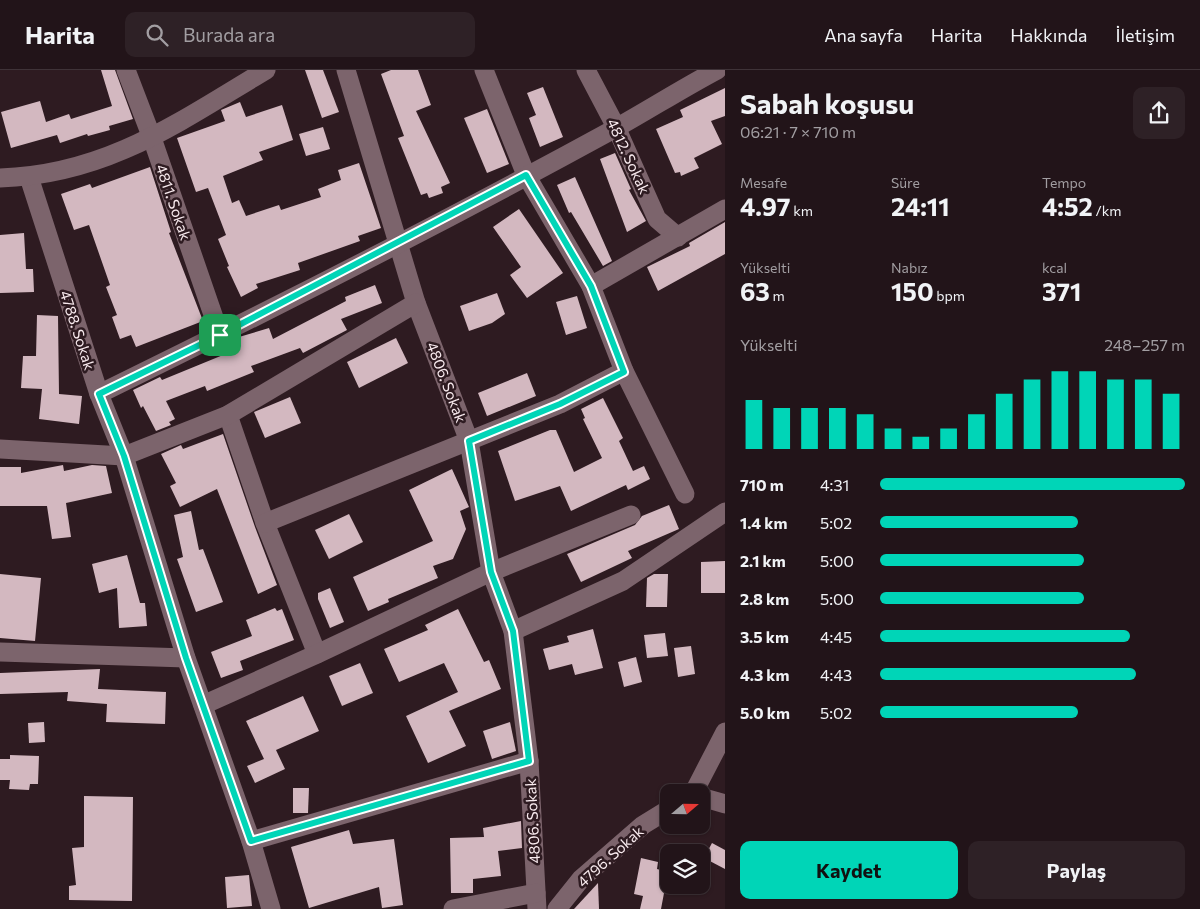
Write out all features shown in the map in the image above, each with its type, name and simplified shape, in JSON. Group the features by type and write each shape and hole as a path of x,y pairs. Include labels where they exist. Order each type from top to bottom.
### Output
{"street":[{"name":"4811. Sokak","path":"126,70 152,138 220,335"},
{"path":"0,178 29,177 97,161 152,138 266,70"},
{"name":"4806. Sokak","path":"346,70 416,303 469,441 491,572 513,631 529,761 537,901"},
{"path":"484,70 526,175 591,286 624,372 684,494"},
{"name":"4812. Sokak","path":"586,70 616,127 657,219 678,237"},
{"path":"99,394 220,335 616,127 691,76 717,70"},
{"name":"4788. Sokak","path":"29,177 99,394 124,456 186,658 251,841 271,909"},
{"path":"591,286 725,209"},
{"path":"0,449 124,456 228,415 416,303"},
{"path":"265,523 560,404 624,372"},
{"path":"228,415 265,523 317,654"},
{"path":"513,631 623,581 725,512"},
{"path":"203,705 491,572 631,515"},
{"path":"0,652 186,658"},
{"path":"698,784 725,732"},
{"path":"251,841 529,761"},
{"path":"710,800 725,804"},
{"name":"4796. Sokak","path":"557,909 580,879 643,825 660,815"},
{"path":"453,909 537,901"}],"building":[{"path":"101,70 115,70 133,119 109,126 110,130 88,136 87,134 60,143 57,135 11,148 1,112 40,101 46,122 69,114 71,119 112,106"},
{"path":"305,70 323,70 339,112 322,118"},
{"path":"391,70 418,70 431,105 416,111 450,183 441,187 443,193 429,198 427,193 421,195 398,138 404,136 381,74"},
{"path":"543,87 563,137 540,147 529,118 536,115 527,93"},
{"path":"725,88 725,116 711,121 722,144 694,158 699,168 681,176 680,172 675,173 656,129 683,117 680,110"},
{"path":"240,102 246,117 282,105 293,140 259,152 263,160 223,176 232,203 239,200 246,216 279,205 281,210 321,197 318,189 341,180 338,170 359,163 381,228 358,236 360,241 298,263 300,270 256,284 258,288 241,297 227,267 229,266 218,239 226,235 208,188 196,192 177,138 225,121 221,110"},
{"path":"487,109 509,164 487,173 464,118"},
{"path":"323,127 330,149 306,156 299,134"},
{"path":"615,153 631,189 629,190 646,221 627,232 600,159"},
{"path":"150,167 171,232 169,233 203,321 136,347 131,335 120,339 112,317 117,315 106,287 110,285 89,225 74,230 61,194 90,184 92,188"},
{"path":"575,177 612,261 603,266 571,212 569,213 557,185"},
{"path":"519,209 563,273 527,298 510,275 521,267 493,227"},
{"path":"725,222 725,254 658,291 647,267 690,246 689,243"},
{"path":"24,233 26,269 33,269 34,292 0,293 0,235"},
{"path":"375,285 382,303 341,319 347,330 303,353 300,348 251,366 254,372 207,391 205,386 166,401 175,419 169,422 171,425 156,431 143,406 141,408 133,390 160,377 162,380 223,355 219,347 239,337 269,328 273,339 346,301 345,297"},
{"path":"497,293 505,314 492,323 469,331 460,306"},
{"path":"577,296 587,328 566,335 556,302"},
{"path":"37,315 58,316 59,394 82,396 79,424 39,419 42,389 21,388 23,356 36,356"},
{"path":"396,338 408,363 359,388 347,362"},
{"path":"527,373 536,396 487,416 478,393"},
{"path":"290,397 301,423 265,438 254,412"},
{"path":"603,398 623,438 619,441 633,471 644,466 650,479 628,490 626,485 571,511 560,486 515,501 498,451 550,430 556,430 574,472 602,458 583,419 585,418 581,409"},
{"path":"223,434 277,585 258,594 217,489 180,507 170,486 176,483 161,454 181,445 183,449"},
{"path":"63,465 64,471 92,465 106,466 112,493 66,503 71,537 52,539 47,506 0,506 0,467 21,467 21,473"},
{"path":"452,469 469,507 460,511 466,529 453,559 433,566 438,578 388,599 389,602 368,611 353,577 433,541 409,490"},
{"path":"669,505 679,529 628,551 632,558 581,582 567,554 635,525 642,516"},
{"path":"191,511 199,550 203,549 223,602 196,612 177,559 183,557 174,515"},
{"path":"349,514 363,542 329,559 315,530"},
{"path":"127,555 140,603 145,603 147,626 119,628 117,588 99,593 92,564"},
{"path":"725,561 725,593 701,593 701,562"},
{"path":"0,574 41,578 35,641 0,638"},
{"path":"654,574 668,574 667,607 646,607 647,578"},
{"path":"330,588 344,622 330,628 318,599 318,593"},
{"path":"275,608 277,611 282,609 294,640 240,661 243,670 221,678 211,652 252,636 246,620"},
{"path":"458,609 484,662 489,660 501,689 449,711 466,746 428,763 406,716 458,692 444,663 399,682 384,649 428,630 425,625"},
{"path":"593,629 603,668 575,675 572,664 549,670 543,649 569,642 567,636"},
{"path":"665,633 668,656 647,658 644,635"},
{"path":"691,646 695,674 678,677 674,648"},
{"path":"636,657 642,682 624,687 618,662"},
{"path":"360,663 373,693 342,706 329,676"},
{"path":"100,669 98,689 166,692 165,724 106,722 107,704 67,701 68,692 0,694 0,673"},
{"path":"303,696 319,731 276,750 285,769 255,783 247,766 264,759 246,721"},
{"path":"44,722 45,742 29,743 28,723"},
{"path":"510,722 516,751 492,759 483,731"},
{"path":"10,755 39,756 38,784 30,784 29,790 9,789 10,780 0,780 0,759 10,759"},
{"path":"293,788 309,788 308,813 293,813"},
{"path":"84,796 133,797 132,901 69,900 69,886 76,885 72,848 84,847"},
{"path":"521,821 522,848 498,851 501,876 473,879 473,893 451,893 450,838 484,837 483,828"},
{"path":"349,830 353,844 394,839 403,905 382,908 379,887 309,908 291,847"},
{"path":"712,843 725,850 725,869 710,861 710,847"},
{"path":"641,858 658,862 657,869 660,870 660,894 664,894 661,909 640,909 643,896 634,894"},
{"path":"249,875 252,906 227,908 225,877"},
{"path":"598,883 599,909 574,909"}],"route":[{"path":"526,175 591,286 624,372 560,404 469,441 491,572 513,631 529,761 251,841 186,658 124,456 99,394 220,335 526,175"}]}
